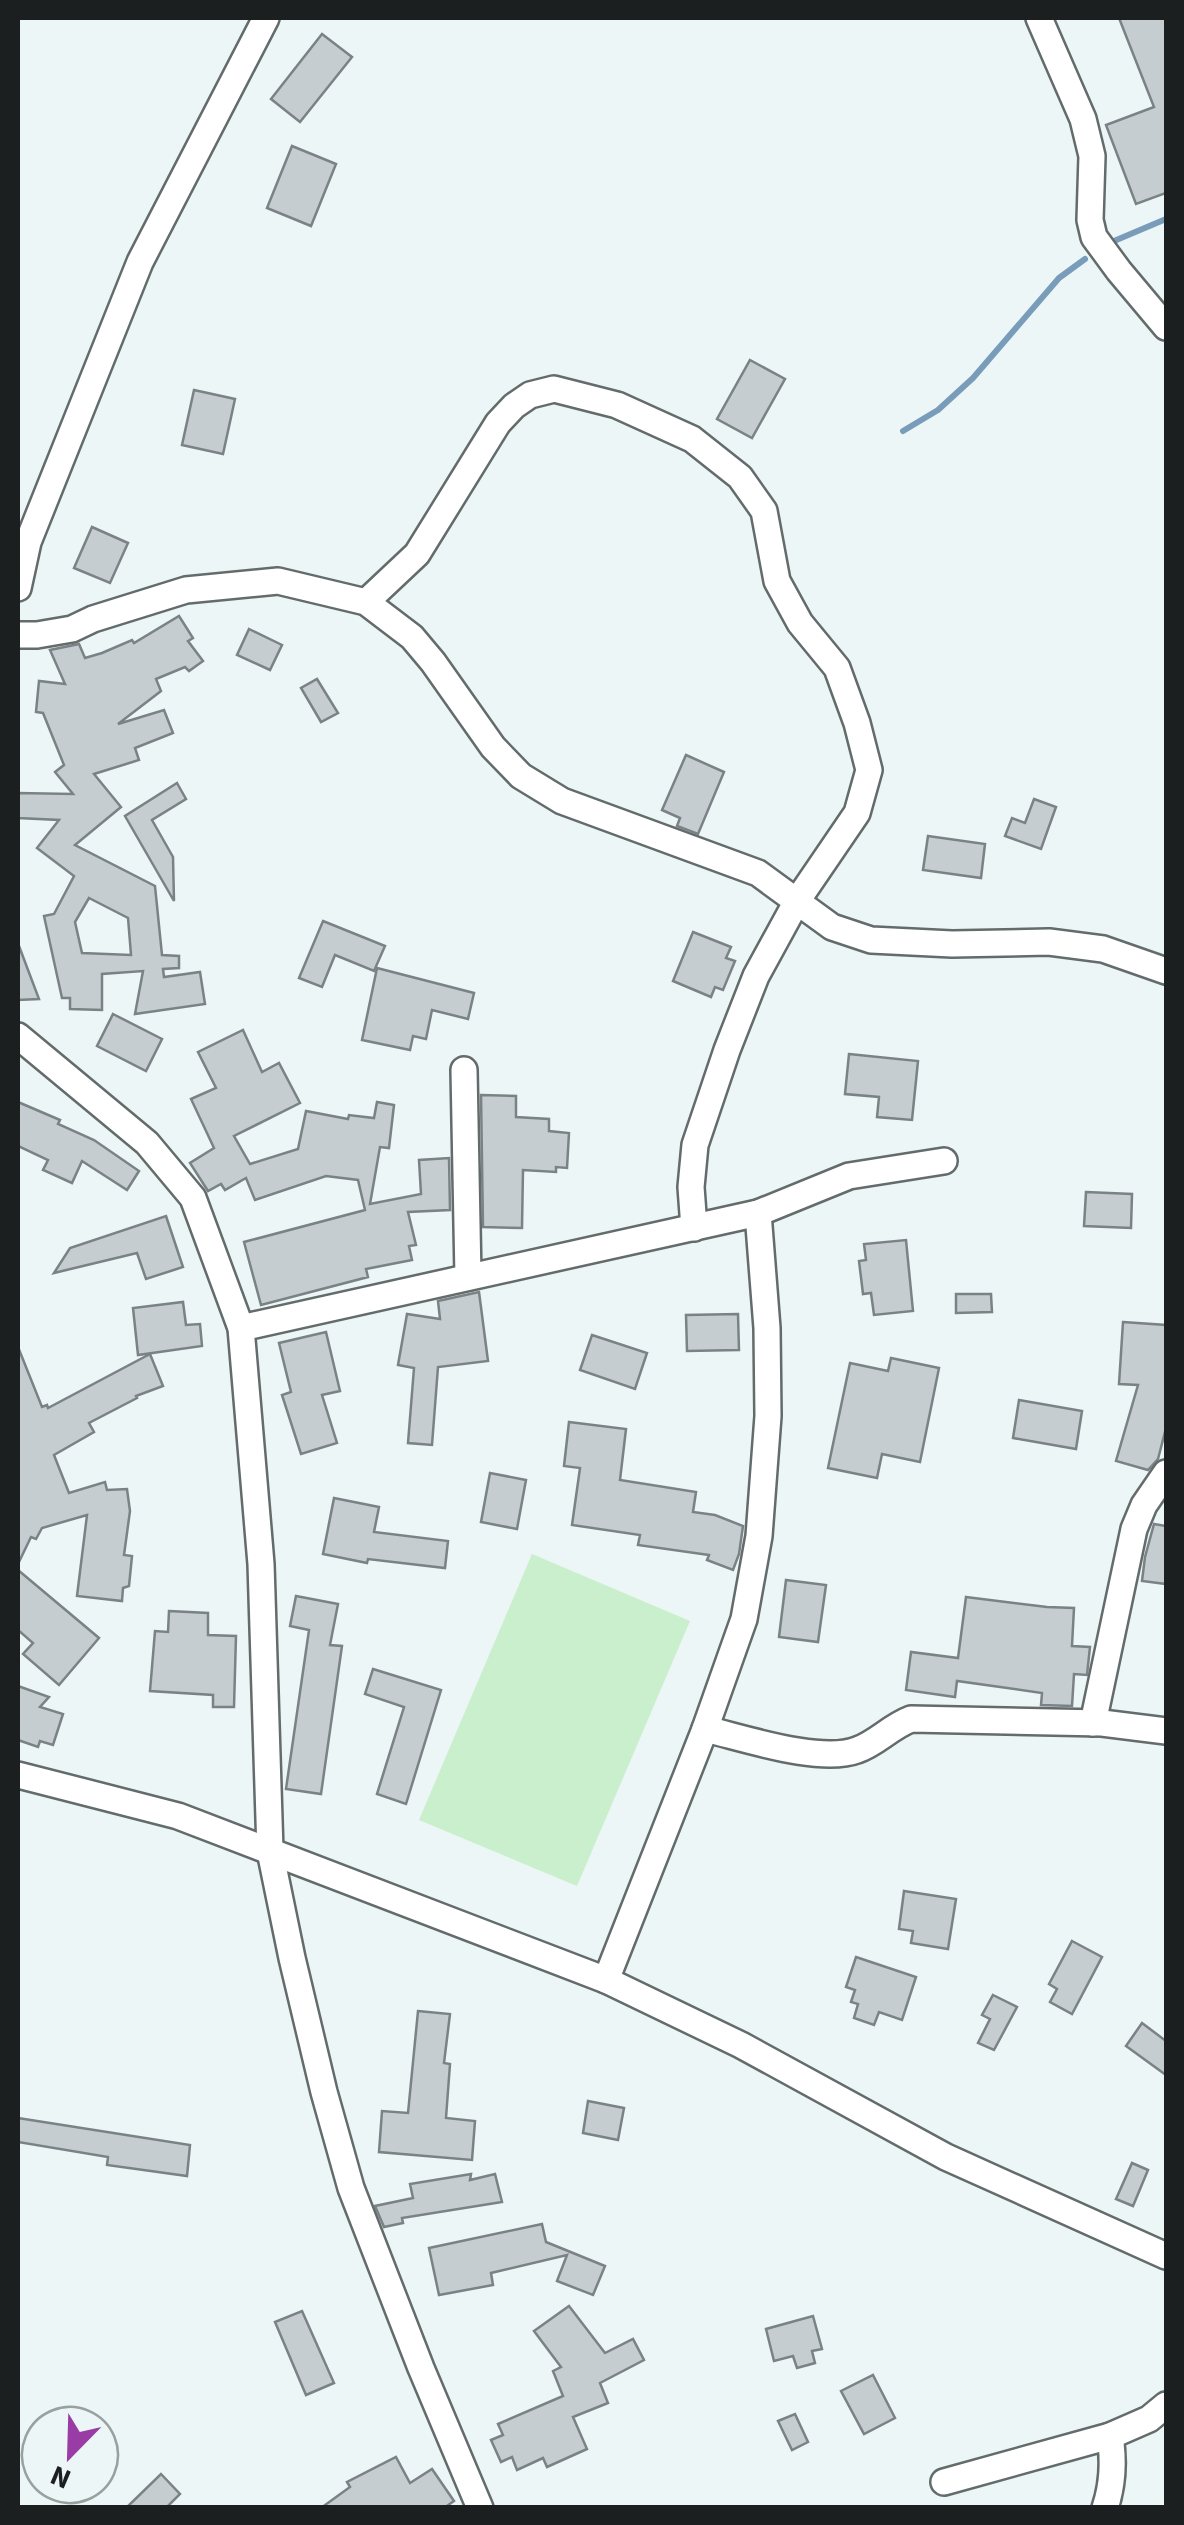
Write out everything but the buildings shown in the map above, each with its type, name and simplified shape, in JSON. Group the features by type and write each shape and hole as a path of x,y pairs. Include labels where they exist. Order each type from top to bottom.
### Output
{"street":[{"path":"18,588 22,538 140,262 266,18"},
{"path":"1040,18 1083,119 1092,156 1090,220 1094,237 1166,327"},
{"path":"366,602 418,554 498,422 530,395 554,390 617,405 692,439 740,477 764,511 777,581 800,623 837,668 858,723 869,770 857,813 797,901 756,976 727,1050 696,1145 694,1228"},
{"path":"18,635 72,629 186,590 278,581 366,602 412,637 493,746 522,776 562,801 758,874 832,927 871,940 952,944 1048,942 1104,949 1166,971"},
{"path":"18,1036 148,1143 193,1198 240,1328 261,1564 270,1851 324,2092 351,2188 480,2508"},
{"path":"464,1070 468,1277"},
{"path":"240,1328 758,1213 849,1176 944,1161"},
{"path":"606,1980 744,1619 759,1536 768,1416 768,1328 758,1213"},
{"path":"1093,1723 1134,1529 1144,1505 1166,1473"},
{"path":"705,1729 815,1754 856,1751 894,1726 911,1720 1093,1723 1166,1731"},
{"path":"18,1776 178,1816 606,1980 741,2045 946,2158 1166,2256"},
{"path":"944,2482 1110,2436 1163,2416"},
{"path":"1104,2508 1112,2483 1114,2457 1110,2436"}],"green space":[{"path":"532,1554 690,1621 577,1886 419,1820"}],"waterway":[{"path":"1114,241 1166,219"},
{"path":"903,431 938,410 973,378 1059,278 1085,259"}]}
